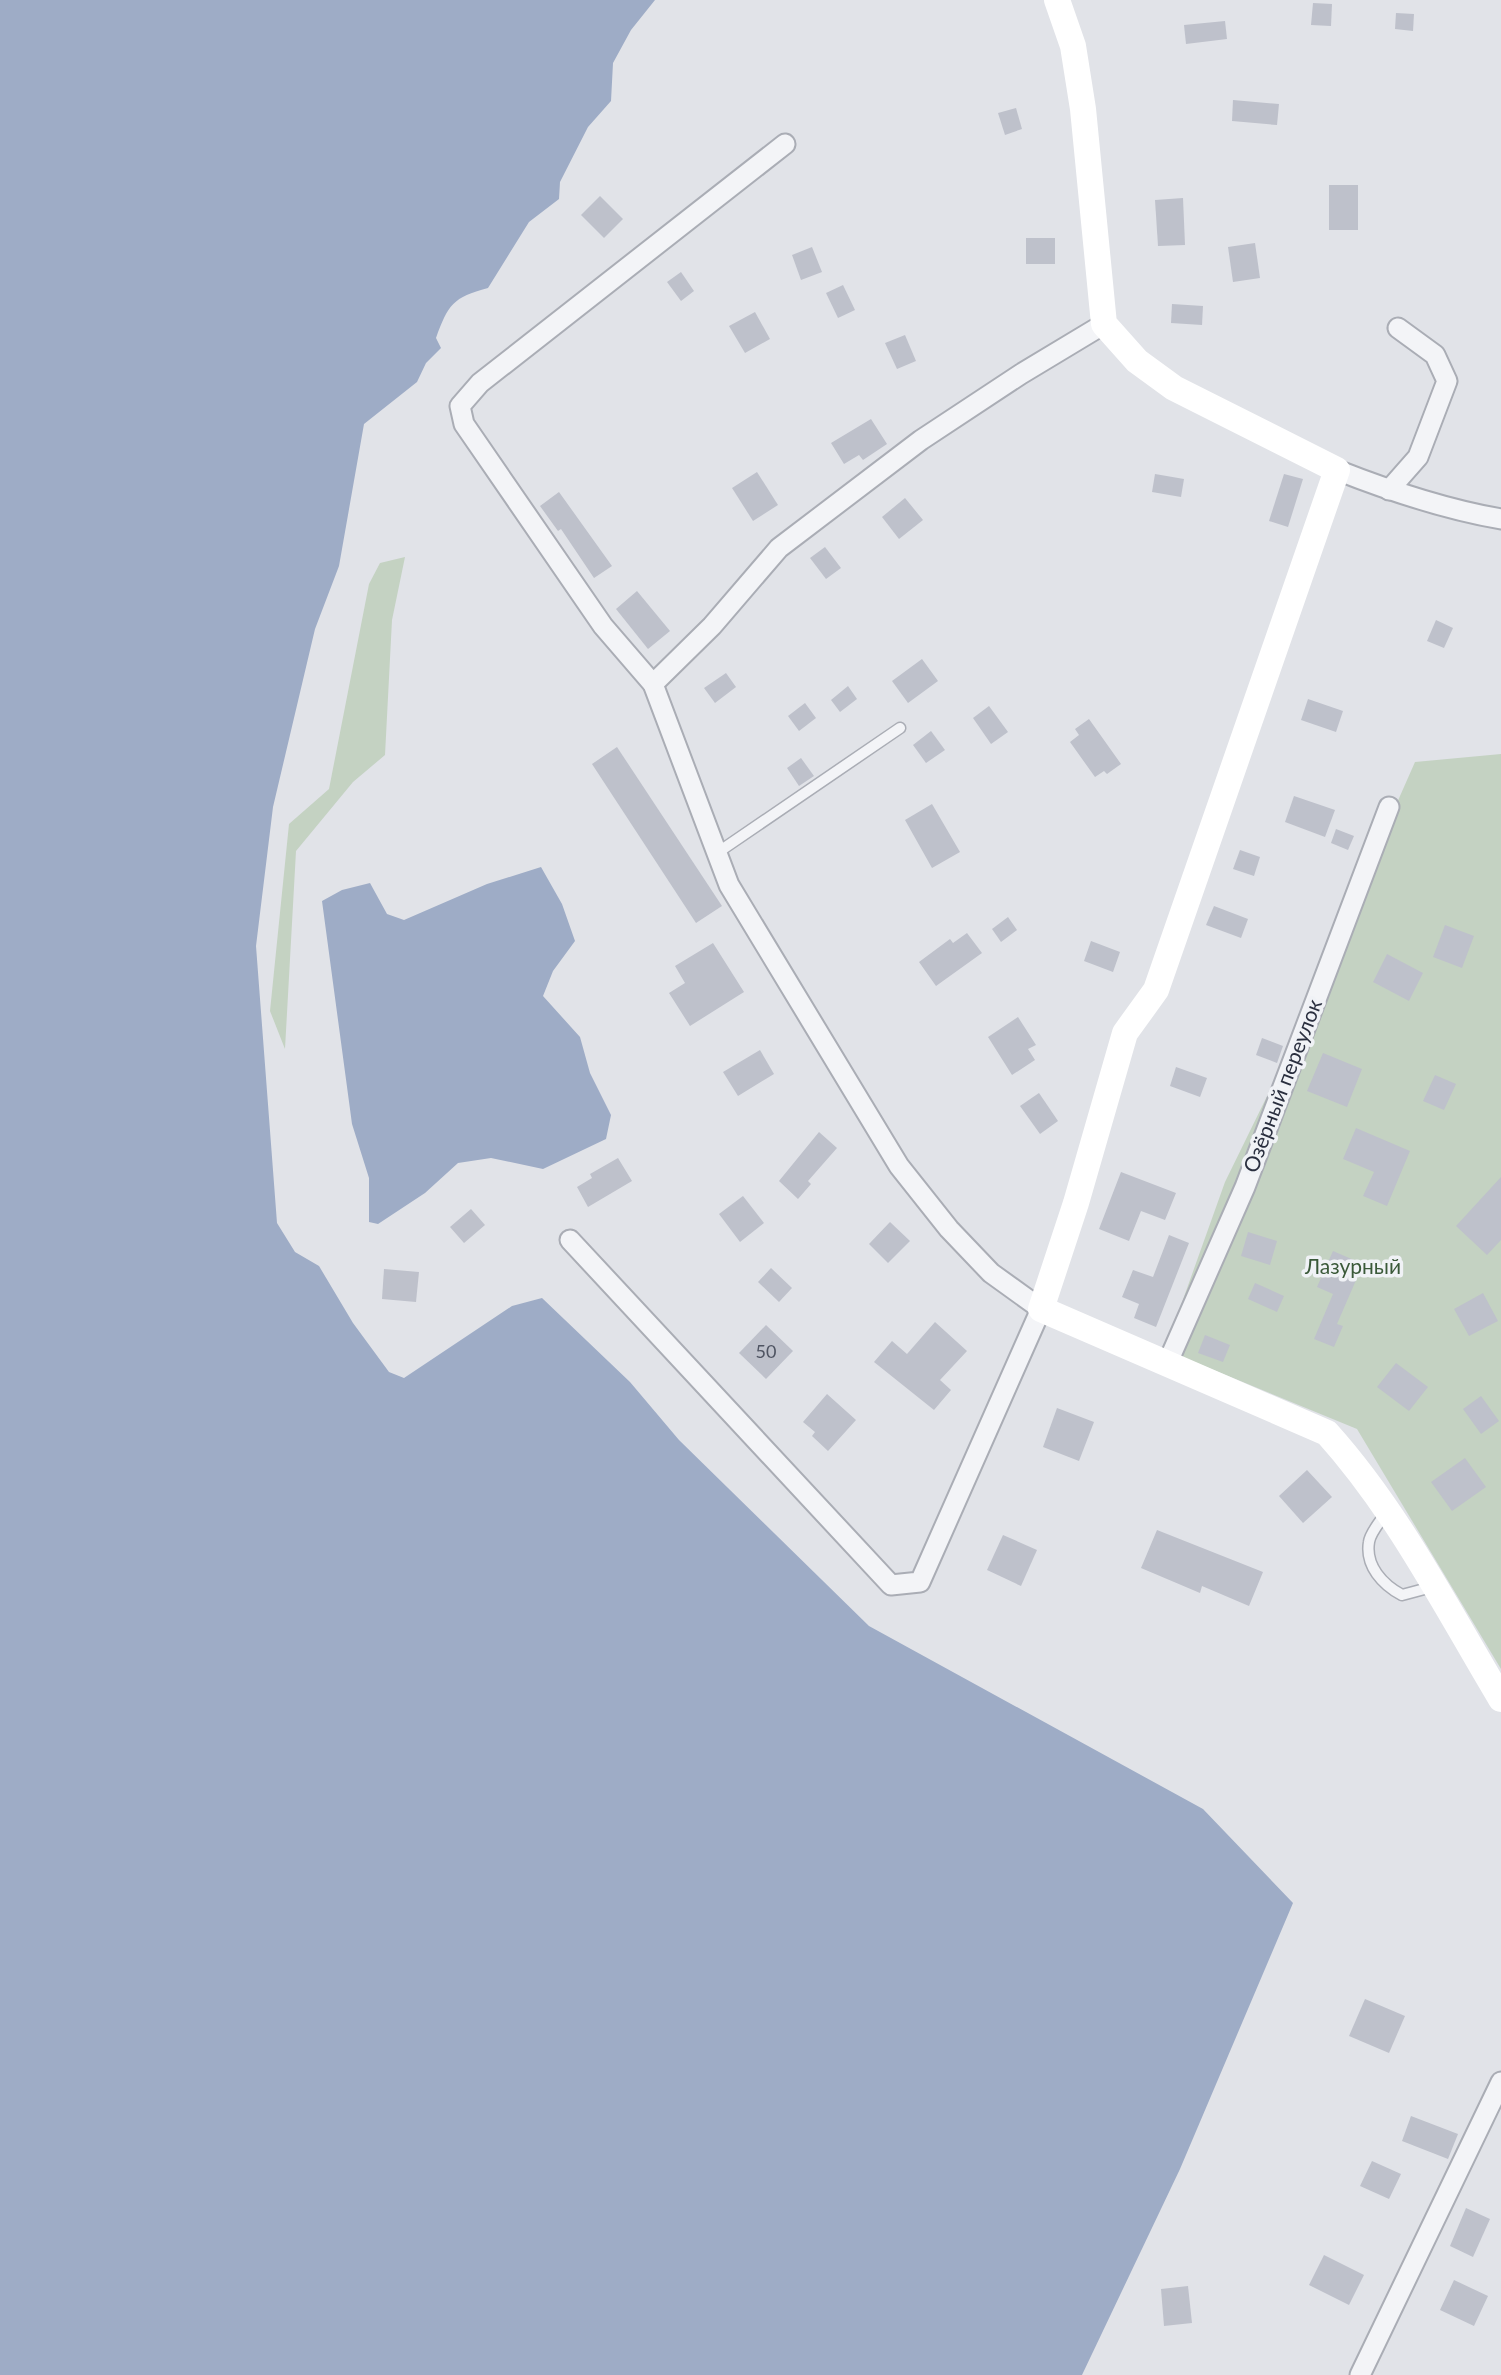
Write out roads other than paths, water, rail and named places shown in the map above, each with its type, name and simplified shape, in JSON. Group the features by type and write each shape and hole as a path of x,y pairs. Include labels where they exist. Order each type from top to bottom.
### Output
{"street":[{"path":"1057,0 1073,46 1083,109 1104,324 1137,361 1174,388 1337,470 1389,490 1501,519"},
{"path":"785,144 480,383 460,406 464,424 603,626 653,684 729,885 899,1166 948,1229 991,1273 1041,1309 1327,1433 1360,1471 1387,1510 1501,1699"},
{"path":"653,684 712,626 779,548 921,440 1104,324"},
{"path":"1389,490 1418,457 1447,382 1435,355 1398,328"},
{"path":"570,1240 891,1585 920,1582 1041,1309 1076,1203 1125,1033 1156,990 1337,470"},
{"name":"Озёрный переулок","path":"1168,1362 1245,1187 1389,807"},
{"path":"1360,2375 1501,2082"}],"lane":[{"path":"717,853 900,728"},
{"path":"1387,1510 1368,1541 1370,1562 1384,1586 1402,1595 1434,1587"}],"water":[{"path":"0,0 655,0 631,30 613,63 611,101 588,127 560,182 559,199 529,222 488,288 459,299 448,310 436,338 441,348 426,363 417,382 364,424 339,566 315,629 273,807 256,946 277,1223 295,1252 319,1266 353,1323 389,1372 404,1378 512,1306 542,1298 630,1382 679,1440 869,1626 1203,1809 1293,1903 1180,2169 1082,2375 0,2375"},
{"path":"541,867 562,904 575,941 553,971 543,996 580,1037 590,1073 611,1115 606,1139 543,1169 491,1158 458,1163 425,1193 378,1224 369,1222 369,1178 352,1124 322,901 342,890 370,883 387,914 404,920 487,884"}],"park label":[{"name":"Лазурный","path":"1353,1267"}]}
